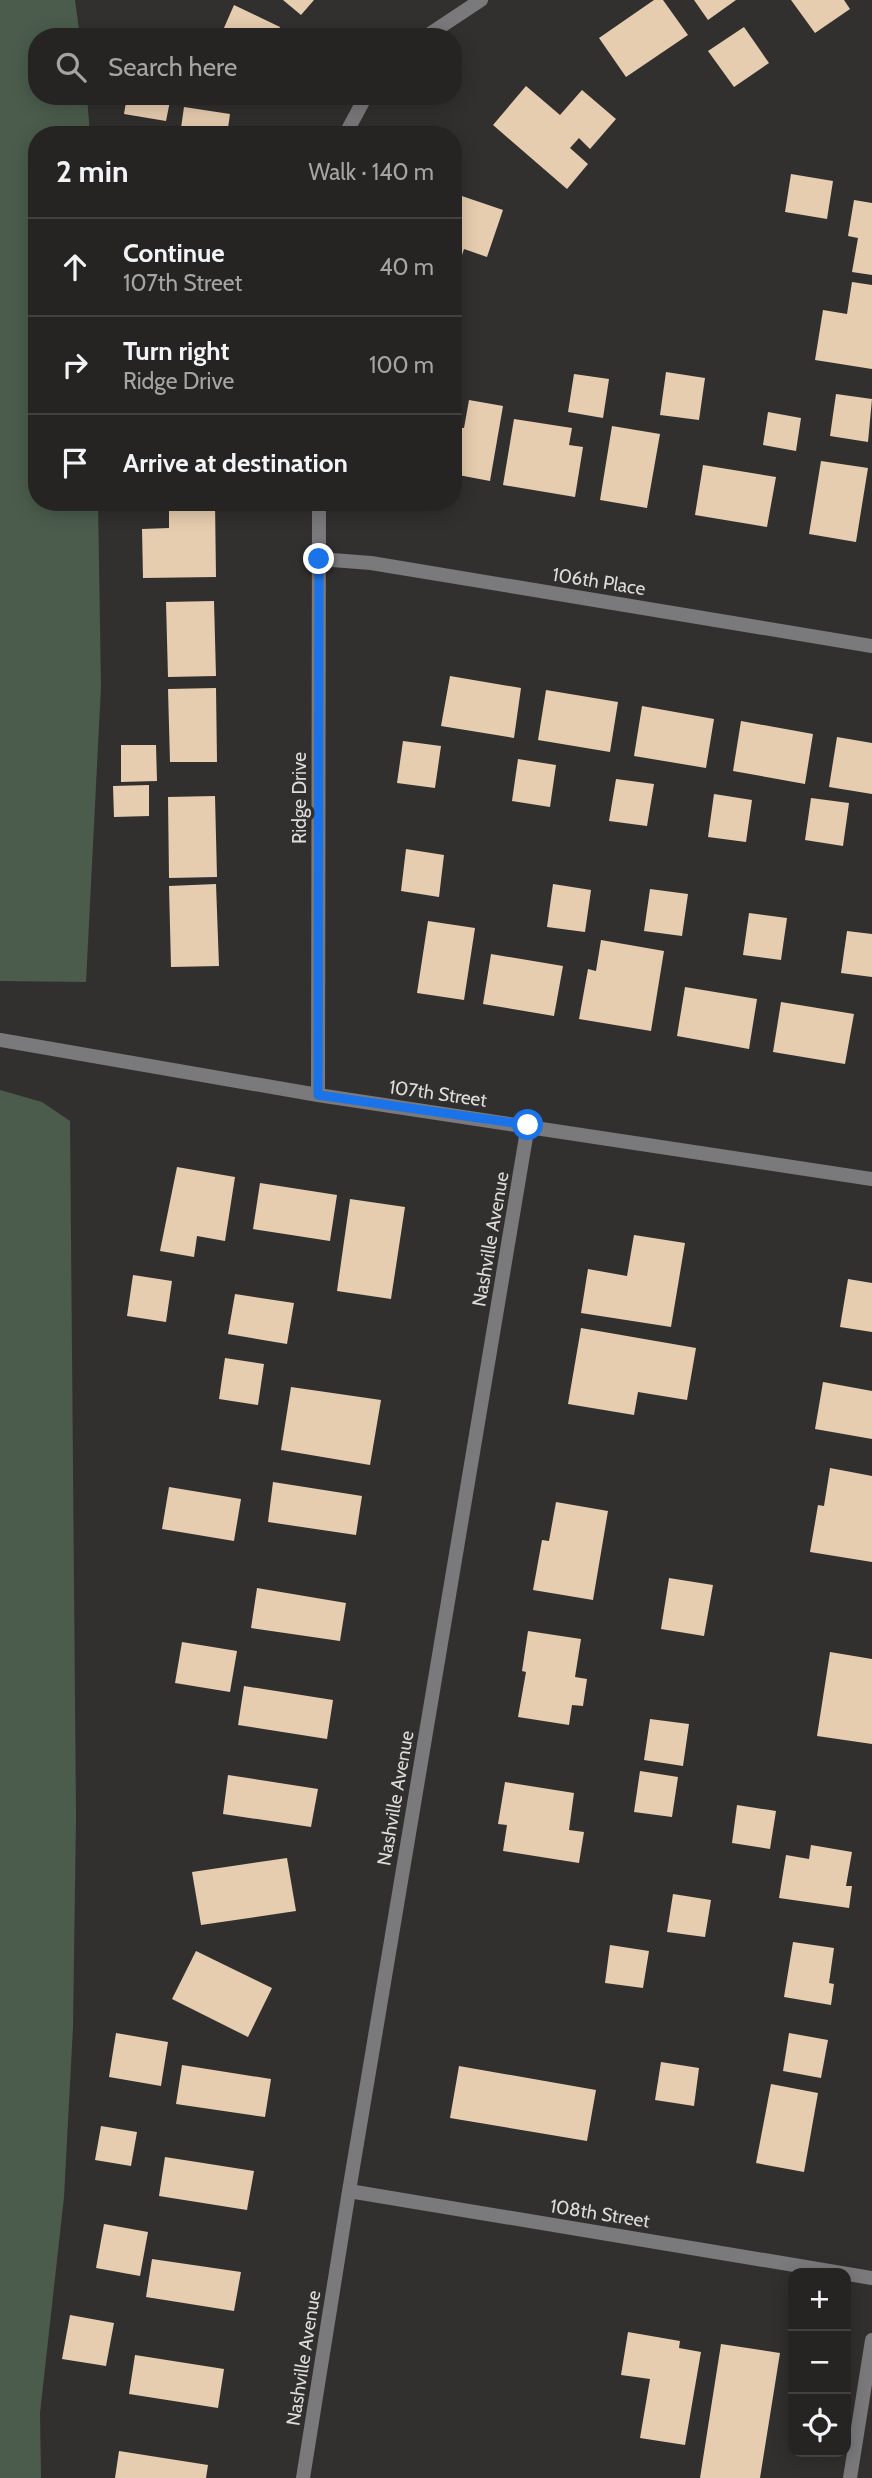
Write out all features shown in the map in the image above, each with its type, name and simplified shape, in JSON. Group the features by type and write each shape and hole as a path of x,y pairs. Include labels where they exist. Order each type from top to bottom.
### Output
{"street":[{"path":"439,28 481,0"},
{"path":"350,126 361,105"},
{"name":"Ridge Drive","path":"318,511 318,1095"},
{"name":"106th Place","path":"319,559 371,563 872,646"},
{"name":"107th Street","path":"0,1040 318,1095 872,1179"},
{"name":"Nashville Avenue","path":"303,2478 528,1125"},
{"name":"108th Street","path":"349,2191 872,2278"},
{"path":"850,2478 872,2340"}],"green space":[{"path":"0,0 75,0 79,28 28,28 28,105 88,105 89,126 28,126 28,511 98,511 101,687 86,982 0,981"},
{"path":"0,1090 42,1102 70,1121 76,1816 73,2027 64,2197 40,2413 41,2478 0,2478"}],"building":[{"path":"283,0 314,0 301,15"},
{"path":"654,0 663,0 688,35 626,77 599,38"},
{"path":"694,0 736,0 708,20"},
{"path":"791,0 844,0 850,9 815,33"},
{"path":"234,5 280,27 280,28 224,28"},
{"path":"744,27 769,63 734,87 708,51"},
{"path":"526,86 560,115 582,90 616,119 590,149 579,138 570,148 588,164 567,189 493,125"},
{"path":"126,105 169,105 166,121 124,114"},
{"path":"184,107 230,114 228,126 181,126"},
{"path":"791,174 833,181 827,219 785,212"},
{"path":"462,196 503,210 487,257 464,249 462,255"},
{"path":"854,200 872,203 872,275 852,272 858,238 848,236"},
{"path":"852,282 872,285 872,369 815,360 823,310 847,314"},
{"path":"666,372 705,378 699,420 660,415"},
{"path":"574,374 609,379 603,418 568,412"},
{"path":"836,394 872,399 868,442 830,436"},
{"path":"469,400 503,406 490,481 462,476 464,428"},
{"path":"768,412 801,418 796,451 763,445"},
{"path":"514,419 572,428 569,445 583,447 575,497 503,485"},
{"path":"612,426 660,434 647,508 600,500"},
{"path":"821,461 868,468 856,542 809,534"},
{"path":"703,465 776,477 767,527 695,515"},
{"path":"169,511 215,511 216,577 143,578 142,529 169,528"},
{"path":"214,601 216,676 168,677 166,602"},
{"path":"450,676 521,688 514,738 441,726"},
{"path":"216,688 217,762 170,762 168,689"},
{"path":"546,690 618,702 610,752 538,740"},
{"path":"642,706 714,719 706,768 634,756"},
{"path":"741,721 813,734 805,784 733,771"},
{"path":"837,737 872,743 872,794 829,787"},
{"path":"403,741 441,746 435,788 397,783"},
{"path":"121,745 156,745 157,781 121,782"},
{"path":"518,759 556,765 550,807 512,801"},
{"path":"616,779 654,784 647,826 609,821"},
{"path":"149,785 149,816 114,817 113,786"},
{"path":"714,794 752,800 746,842 708,837"},
{"path":"215,796 217,877 169,878 168,797"},
{"path":"811,798 849,803 843,846 805,840"},
{"path":"406,849 444,855 439,897 401,891"},
{"path":"216,884 219,966 171,967 169,886"},
{"path":"553,884 591,890 585,932 547,927"},
{"path":"650,889 688,894 682,936 644,931"},
{"path":"749,913 787,918 781,960 743,955"},
{"path":"428,921 475,928 464,1000 417,993"},
{"path":"847,931 872,934 872,977 841,973"},
{"path":"601,940 664,951 651,1031 579,1019 588,969 596,971"},
{"path":"491,954 563,966 554,1016 483,1004"},
{"path":"685,987 757,999 749,1049 677,1036"},
{"path":"781,1002 854,1014 845,1064 773,1052"},
{"path":"177,1167 235,1177 225,1241 197,1236 194,1257 160,1251"},
{"path":"260,1183 337,1195 330,1241 253,1229"},
{"path":"350,1199 405,1207 391,1299 337,1291"},
{"path":"634,1235 685,1243 671,1327 581,1313 588,1269 627,1276"},
{"path":"133,1275 172,1281 166,1322 127,1316"},
{"path":"848,1279 872,1283 872,1332 840,1327"},
{"path":"235,1294 294,1303 287,1344 228,1334"},
{"path":"581,1328 696,1348 687,1400 638,1392 634,1415 568,1404"},
{"path":"225,1358 264,1364 258,1405 219,1399"},
{"path":"823,1382 872,1391 872,1439 815,1429"},
{"path":"291,1387 381,1400 370,1465 281,1450"},
{"path":"830,1468 872,1476 872,1562 810,1552 818,1505 824,1506"},
{"path":"273,1482 362,1496 356,1535 268,1522"},
{"path":"169,1487 241,1499 234,1541 162,1529"},
{"path":"556,1502 608,1511 593,1600 533,1590 542,1540 549,1541"},
{"path":"669,1578 713,1585 704,1636 661,1629"},
{"path":"257,1588 346,1603 340,1641 251,1628"},
{"path":"528,1631 581,1639 575,1677 587,1679 583,1706 572,1705 569,1725 518,1717 526,1672 522,1671"},
{"path":"182,1642 237,1651 230,1692 175,1683"},
{"path":"830,1652 872,1659 872,1744 817,1736"},
{"path":"244,1686 333,1700 327,1739 238,1725"},
{"path":"650,1719 689,1724 683,1766 644,1760"},
{"path":"640,1771 678,1777 672,1817 634,1812"},
{"path":"228,1775 318,1789 311,1827 223,1814"},
{"path":"505,1782 574,1793 569,1830 584,1832 579,1863 503,1851 507,1825 498,1824"},
{"path":"737,1805 776,1811 770,1849 732,1843"},
{"path":"811,1845 852,1852 846,1886 852,1886 849,1908 779,1898 786,1855 809,1859"},
{"path":"287,1858 296,1911 201,1925 192,1872"},
{"path":"673,1894 711,1900 705,1937 667,1932"},
{"path":"793,1942 834,1948 829,1983 834,1984 831,2005 784,1997"},
{"path":"610,1945 649,1951 643,1988 605,1983"},
{"path":"196,1951 272,1988 248,2037 172,1999"},
{"path":"116,2033 168,2042 161,2086 109,2077"},
{"path":"789,2033 828,2040 821,2078 783,2071"},
{"path":"661,2062 699,2068 694,2106 655,2100"},
{"path":"182,2065 271,2079 265,2117 176,2104"},
{"path":"459,2066 596,2090 587,2141 450,2118"},
{"path":"771,2084 818,2093 804,2172 756,2163"},
{"path":"101,2126 137,2132 131,2166 95,2160"},
{"path":"165,2157 254,2171 247,2210 159,2196"},
{"path":"104,2224 148,2232 140,2276 96,2268"},
{"path":"152,2259 241,2272 234,2311 146,2297"},
{"path":"70,2315 114,2323 106,2366 62,2359"},
{"path":"628,2332 680,2341 679,2348 701,2352 685,2445 640,2438 650,2379 621,2375"},
{"path":"721,2344 780,2353 760,2478 700,2478"},
{"path":"135,2355 224,2369 218,2408 129,2394"},
{"path":"119,2451 208,2465 206,2478 115,2478"}],"route":[{"path":"319,559 318,1095 528,1125"}]}
